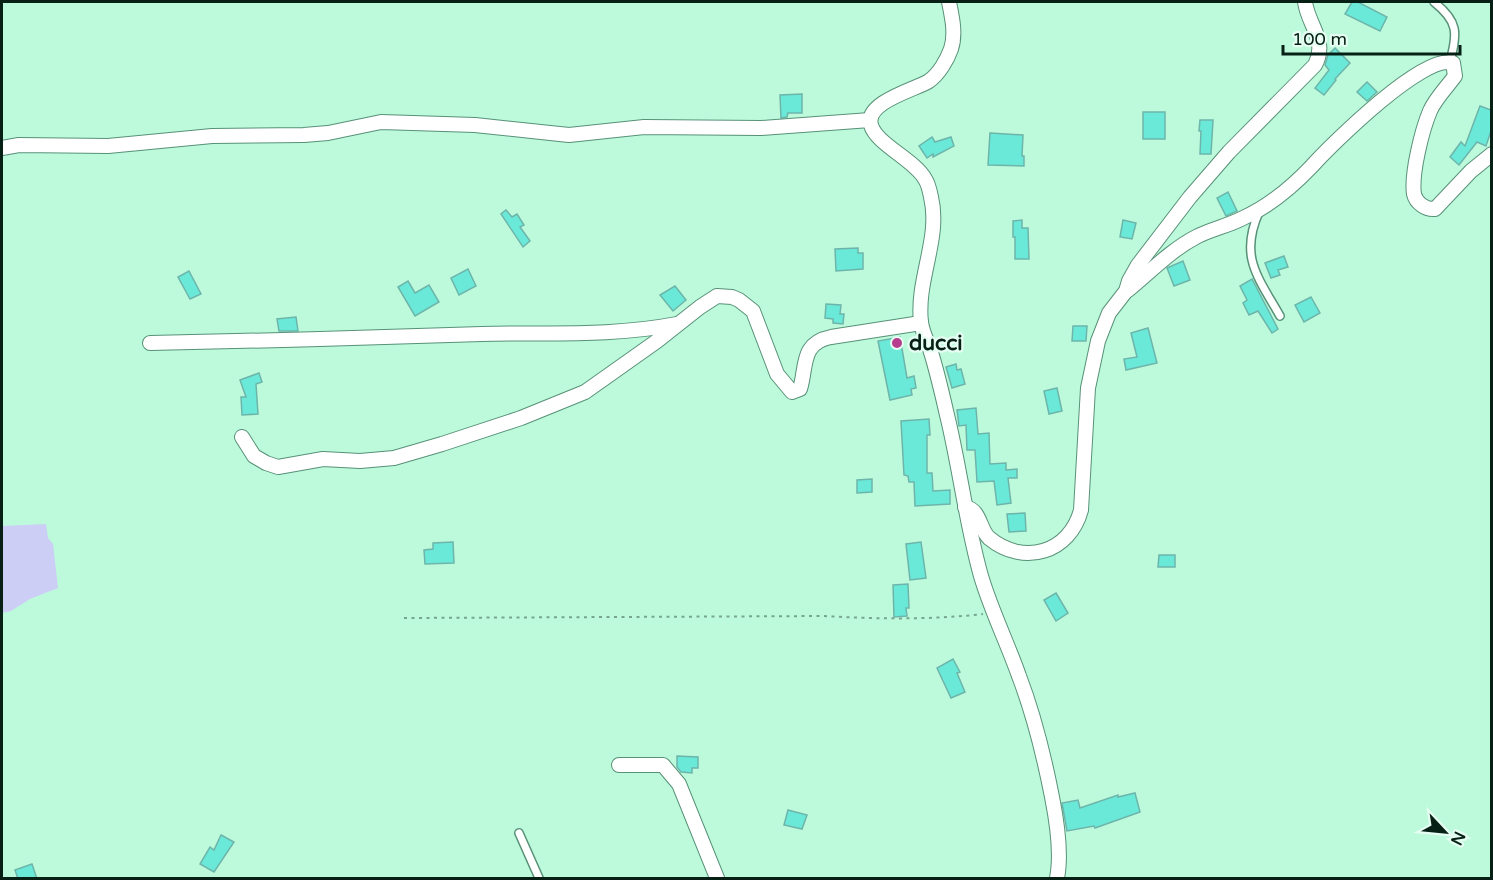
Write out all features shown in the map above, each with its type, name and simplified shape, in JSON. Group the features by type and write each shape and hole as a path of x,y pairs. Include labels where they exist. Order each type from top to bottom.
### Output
{"street":[{"path":"949,2 953,26 952,48 944,64 929,81 890,99 876,109 870,120 871,126 882,140 926,178 932,198 930,244 922,284 921,323 948,416 964,507 981,576 1027,699 1046,764 1057,819 1057,879"},
{"path":"1126,291 1138,265 1190,197 1229,152 1315,65 1320,50 1320,40 1305,2"},
{"path":"964,507 976,513 987,536 1002,546 1019,552 1038,553 1047,550 1069,533 1079,518 1081,510 1088,388 1098,341 1109,313 1126,291 1176,248 1198,236 1245,218 1280,196 1390,93 1444,62 1450,61 1455,67 1455,76 1428,116 1414,180 1414,196 1419,204 1435,209 1471,171 1491,154"},
{"path":"2,148 19,145 108,146 212,136 304,135 328,133 381,122 475,125 569,135 644,127 761,128 870,120"},
{"path":"242,437 254,456 266,464 278,467 323,459 360,461 394,458 489,429 585,392 679,324 700,306 717,296 732,297 753,311 777,374 789,391 795,392 801,387 807,355 819,341 831,337 921,323"},
{"path":"150,343 483,334 579,334 641,331 679,324"},
{"path":"619,765 663,765 679,784 717,879"}],"lane":[{"path":"1434,2 1445,10 1453,21 1456,35 1450,61"},
{"path":"1260,209 1253,225 1250,246 1252,265 1280,316"},
{"path":"519,833 539,879"}],"path":[{"path":"404,618 824,616 885,619 945,618 994,613"}],"shaded area":[{"path":"46,524 48,538 53,544 58,588 30,599 11,611 2,613 2,526"}],"building":[{"path":"1352,2 1358,2 1387,17 1380,31 1345,14"},
{"path":"1335,48 1350,63 1324,95 1315,88 1329,70 1325,65 1328,55"},
{"path":"1367,82 1377,92 1367,101 1357,92"},
{"path":"802,94 802,113 788,113 787,117 781,118 780,95"},
{"path":"1480,106 1491,110 1491,131 1486,146 1477,142 1459,165 1450,157 1461,142 1465,146"},
{"path":"1143,112 1165,112 1165,139 1143,139"},
{"path":"1200,120 1213,120 1211,154 1200,154"},
{"path":"990,133 1023,135 1024,166 988,165"},
{"path":"932,137 935,142 951,137 954,146 927,158 919,146"},
{"path":"1228,192 1237,211 1226,216 1217,198"},
{"path":"506,210 512,217 517,214 524,225 520,227 530,241 523,247 501,214"},
{"path":"1022,220 1022,228 1028,228 1029,259 1015,259 1013,221"},
{"path":"1123,220 1136,223 1132,239 1120,237"},
{"path":"858,248 858,253 863,253 863,269 836,271 835,249"},
{"path":"1284,256 1288,267 1278,270 1280,275 1271,278 1265,263"},
{"path":"1183,261 1190,280 1174,286 1167,268"},
{"path":"468,269 476,286 459,295 451,278"},
{"path":"189,271 201,294 190,299 178,277"},
{"path":"1252,279 1278,329 1272,333 1258,311 1249,315 1243,303 1247,300 1240,286"},
{"path":"408,281 415,293 429,285 439,302 415,316 398,287"},
{"path":"675,286 686,300 673,311 660,295"},
{"path":"1311,297 1320,313 1304,322 1295,305"},
{"path":"826,304 841,305 840,314 844,314 843,324 833,323 833,319 825,318"},
{"path":"296,317 298,331 279,331 277,319"},
{"path":"1073,326 1087,326 1086,341 1072,341"},
{"path":"1148,328 1157,363 1126,370 1124,359 1137,357 1131,333"},
{"path":"900,337 907,378 914,376 916,388 911,389 912,395 890,400 878,341"},
{"path":"956,364 957,370 961,369 965,384 952,388 946,367"},
{"path":"259,373 262,382 256,384 258,414 242,415 241,397 246,397 240,380"},
{"path":"1057,388 1062,411 1049,414 1044,391"},
{"path":"976,408 978,434 989,433 990,464 1006,463 1006,470 1017,469 1017,478 1008,478 1011,503 997,505 994,481 977,482 975,450 967,450 966,425 959,426 957,410"},
{"path":"929,419 927,473 932,473 933,491 950,490 950,504 915,506 914,482 909,482 908,476 904,475 901,421"},
{"path":"872,479 872,492 857,493 857,480"},
{"path":"1025,513 1026,531 1009,532 1007,514"},
{"path":"453,542 454,563 425,564 424,550 433,549 433,543"},
{"path":"921,542 926,578 910,580 906,544"},
{"path":"1159,555 1175,555 1175,567 1158,567"},
{"path":"908,584 907,616 894,617 893,585"},
{"path":"1056,593 1068,613 1056,621 1044,600"},
{"path":"953,659 960,672 957,673 965,692 951,698 937,668"},
{"path":"677,756 698,757 698,768 692,768 692,773 681,772 677,767"},
{"path":"1135,793 1140,812 1095,828 1094,826 1067,831 1062,803 1078,800 1080,808 1118,795 1118,797"},
{"path":"788,810 807,815 802,829 784,825"},
{"path":"221,835 234,842 214,872 200,864 210,847 214,850"},
{"path":"32,864 37,879 18,879 15,870"}],"place":[{"name":"ducci","path":"897,343"}]}
